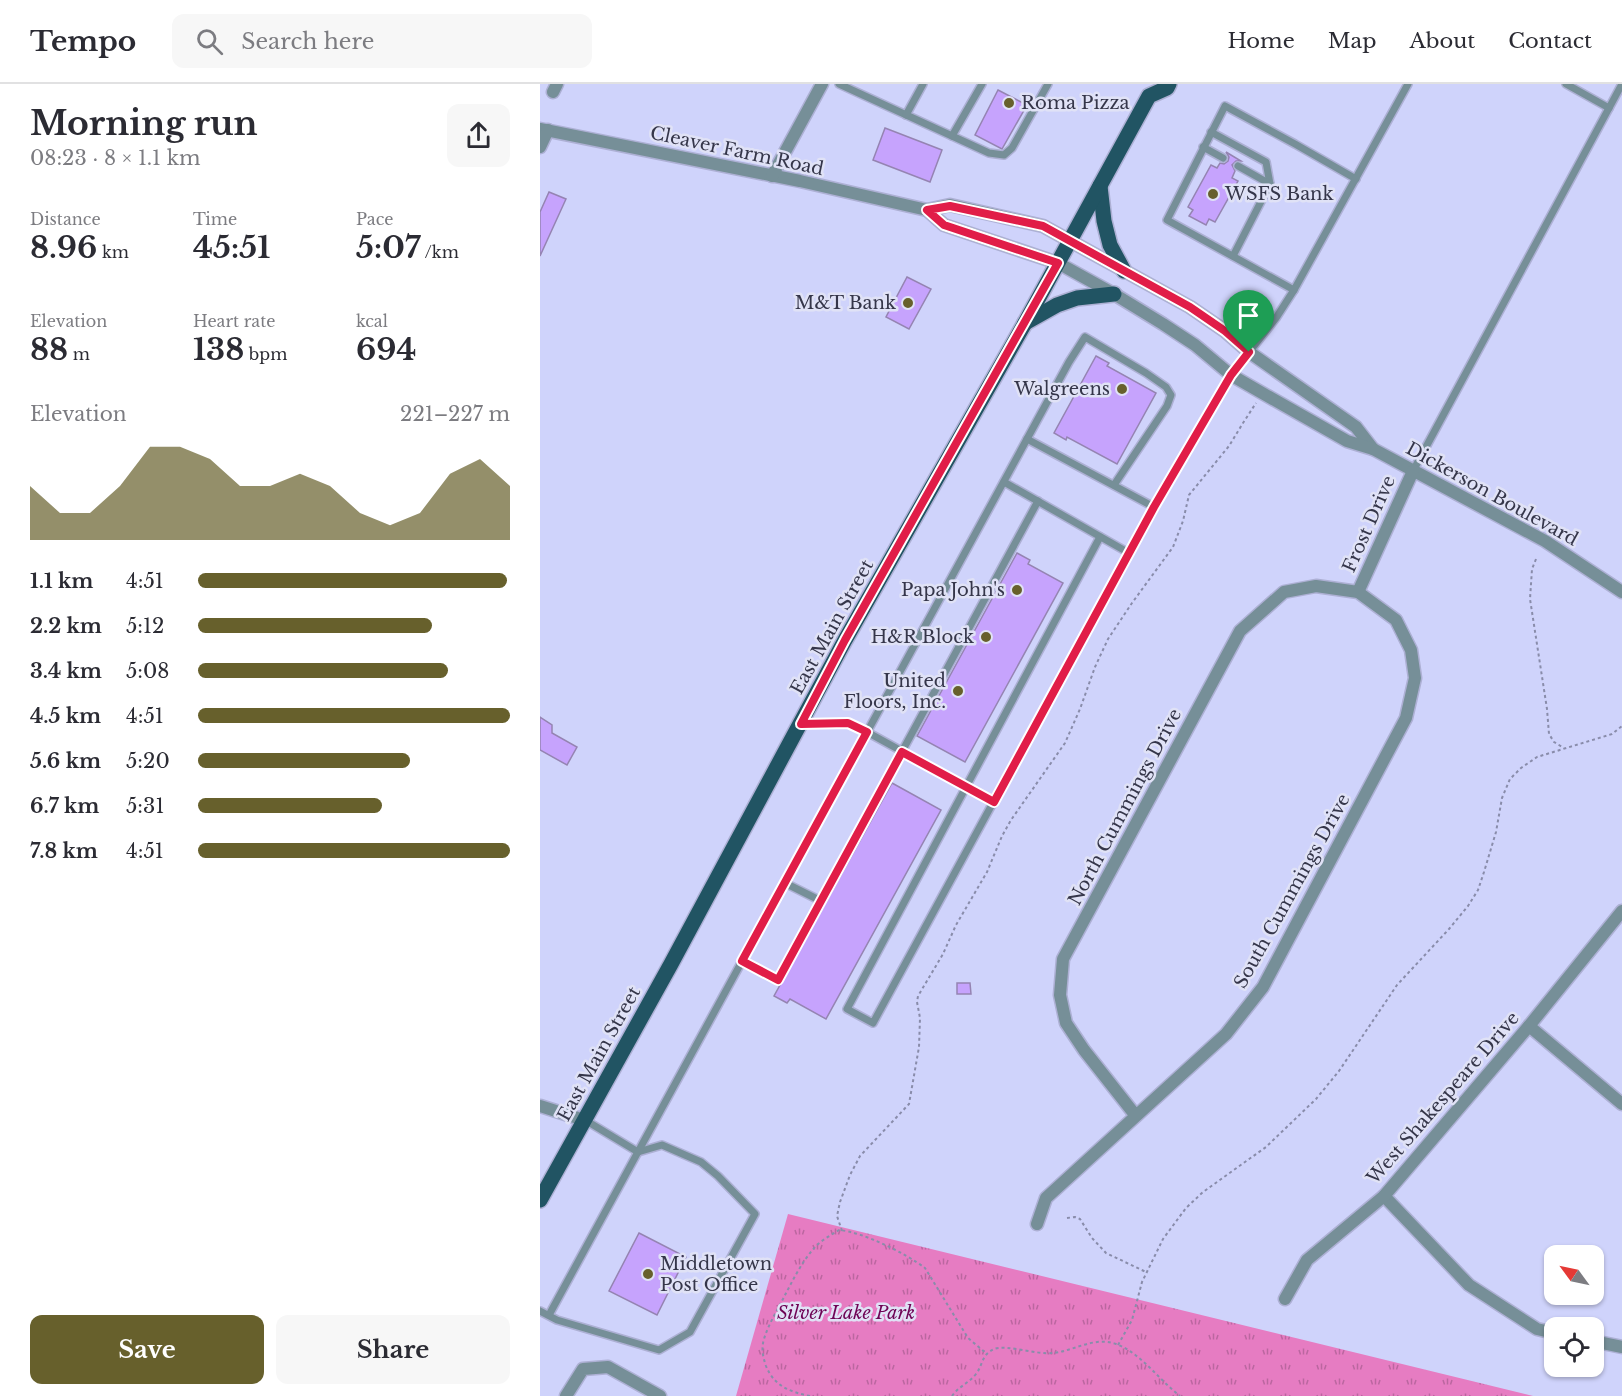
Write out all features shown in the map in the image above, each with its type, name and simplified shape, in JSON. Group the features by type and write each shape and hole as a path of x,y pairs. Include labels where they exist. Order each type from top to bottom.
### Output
{"main road":[{"name":"East Main Street","path":"540,1200 845,640 1071,241 1146,90 1167,88 1169,84"},
{"path":"1100,186 1104,221 1110,245 1124,271"},
{"path":"1025,323 1077,298 1114,294"}],"street":[{"path":"772,176 822,84"},
{"path":"540,147 544,129"},
{"name":"Cleaver Farm Road","path":"544,129 927,210 950,206 1043,226 1071,241"},
{"name":"Cleaver Farm Road","path":"927,210 944,225 1058,263"},
{"name":"Dickerson Boulevard","path":"1071,241 1190,307 1225,331 1249,352 1356,427 1373,449"},
{"name":"Dickerson Boulevard","path":"1058,263 1163,324 1195,345 1231,375 1347,441 1373,449 1545,541 1622,592"},
{"name":"Frost Drive","path":"1358,592 1413,471"},
{"name":"North Cummings Drive","path":"1136,1116 1084,1050 1066,1023 1060,995 1063,959 1240,631 1284,592 1316,586 1358,592"},
{"name":"South Cummings Drive","path":"1037,1224 1046,1198 1226,1034 1263,987 1406,718 1415,678 1411,650 1396,620 1358,592"},
{"name":"West Shakespeare Drive","path":"1286,1299 1307,1260 1384,1196 1529,1026 1622,911"},
{"path":"1529,1026 1622,1104"},
{"path":"540,1106 584,1120"},
{"path":"1384,1196 1469,1285 1537,1329 1544,1331"},
{"path":"1604,1343 1622,1347"},
{"path":"566,1396 583,1369 608,1367 656,1395"}],"lane":[{"path":"840,84 989,153 1004,155 1012,148 1048,84"},
{"path":"906,115 923,84"},
{"path":"952,136 982,84"},
{"path":"1100,537 847,1009 873,1023 1154,507 1231,375 1276,318 1294,290 1408,84"},
{"path":"1566,84 1609,108"},
{"path":"1413,471 1622,84"},
{"path":"1294,290 1167,220 1225,106 1356,179"},
{"path":"1211,132 1266,162 1270,184 1233,256"},
{"path":"1203,147 1223,158"},
{"path":"1238,166 1270,184"},
{"path":"549,1315 1069,362 1085,337 1146,373 1166,387 1171,395 1167,406 1113,485"},
{"path":"1027,439 1154,507"},
{"path":"1004,482 1129,553"},
{"path":"742,961 778,980 1038,501"},
{"path":"801,724 848,723 994,802"},
{"path":"785,883 821,901"},
{"path":"540,1311 557,1320 659,1350 690,1332 755,1214 701,1162 662,1145 638,1152 584,1120"}],"path":[{"path":"842,1231 837,1216 840,1202 860,1156 909,1104 920,1047 918,996 987,872 1006,828 1065,743 1108,639 1173,547 1190,495 1229,446 1256,403 1263,409 1271,398"},
{"path":"1536,559 1532,569 1530,599 1538,640 1549,734 1554,742 1564,748"},
{"path":"1118,1345 1131,1320 1146,1272 1163,1239 1186,1208 1203,1192 1266,1147 1316,1099 1339,1071 1398,985 1468,906 1478,890 1484,872 1496,832 1502,798 1510,779 1537,757 1612,734 1622,726"},
{"path":"1067,1218 1080,1219 1092,1238 1106,1253 1146,1272"},
{"path":"810,1396 795,1393 775,1382 764,1360 762,1352 764,1339 772,1319 817,1244 839,1230 868,1238 916,1261 925,1268 968,1338 987,1354"},
{"path":"952,1396 978,1372 981,1362 992,1350 1000,1347 1042,1354 1055,1353 1096,1341 1118,1345 1142,1361 1180,1396"}],"green space":[{"name":"Silver Lake Park","path":"788,1214 1533,1396 736,1396"}],"building":[{"path":"998,90 1027,105 1002,149 975,135"},
{"path":"885,128 942,150 930,182 873,160"},
{"name":"WSFS Bank","path":"1226,152 1241,161 1236,161 1232,165 1235,171 1232,178 1238,181 1215,222 1209,219 1206,225 1189,216 1193,210 1188,207 1211,165 1217,168 1220,163 1224,164 1228,161 1229,157"},
{"path":"549,192 566,199 540,256 540,212"},
{"name":"M&T Bank","path":"907,277 931,289 909,329 886,317"},
{"path":"1096,356 1109,363 1107,366 1156,393 1117,464 1067,437 1066,440 1054,433"},
{"path":"1017,553 1030,560 1028,564 1063,583 965,762 917,736"},
{"path":"540,717 552,725 552,733 577,747 567,765 540,750"},
{"path":"892,783 941,810 826,1019 790,999 787,1003 774,996"},
{"path":"957,983 970,983 971,994 957,994"},
{"name":"Middletown Post Office","path":"639,1233 686,1257 657,1315 609,1291"}],"place":[{"name":"Roma Pizza","path":"1009,103"},
{"name":"WSFS Bank","path":"1213,194"},
{"name":"M&T Bank","path":"908,303"},
{"name":"Walgreens","path":"1122,389"},
{"name":"Papa John's","path":"1017,590"},
{"name":"H&R Block","path":"986,637"},
{"name":"United Floors, Inc.","path":"958,691"},
{"name":"Middletown Post Office","path":"648,1274"}],"route":[{"path":"950,206 1043,226 1190,307 1225,331 1249,352 1231,375 1154,507 994,802 902,752 778,980 742,961 867,732 848,723 801,724 845,640 1058,263 944,225 927,210 950,206"}]}
